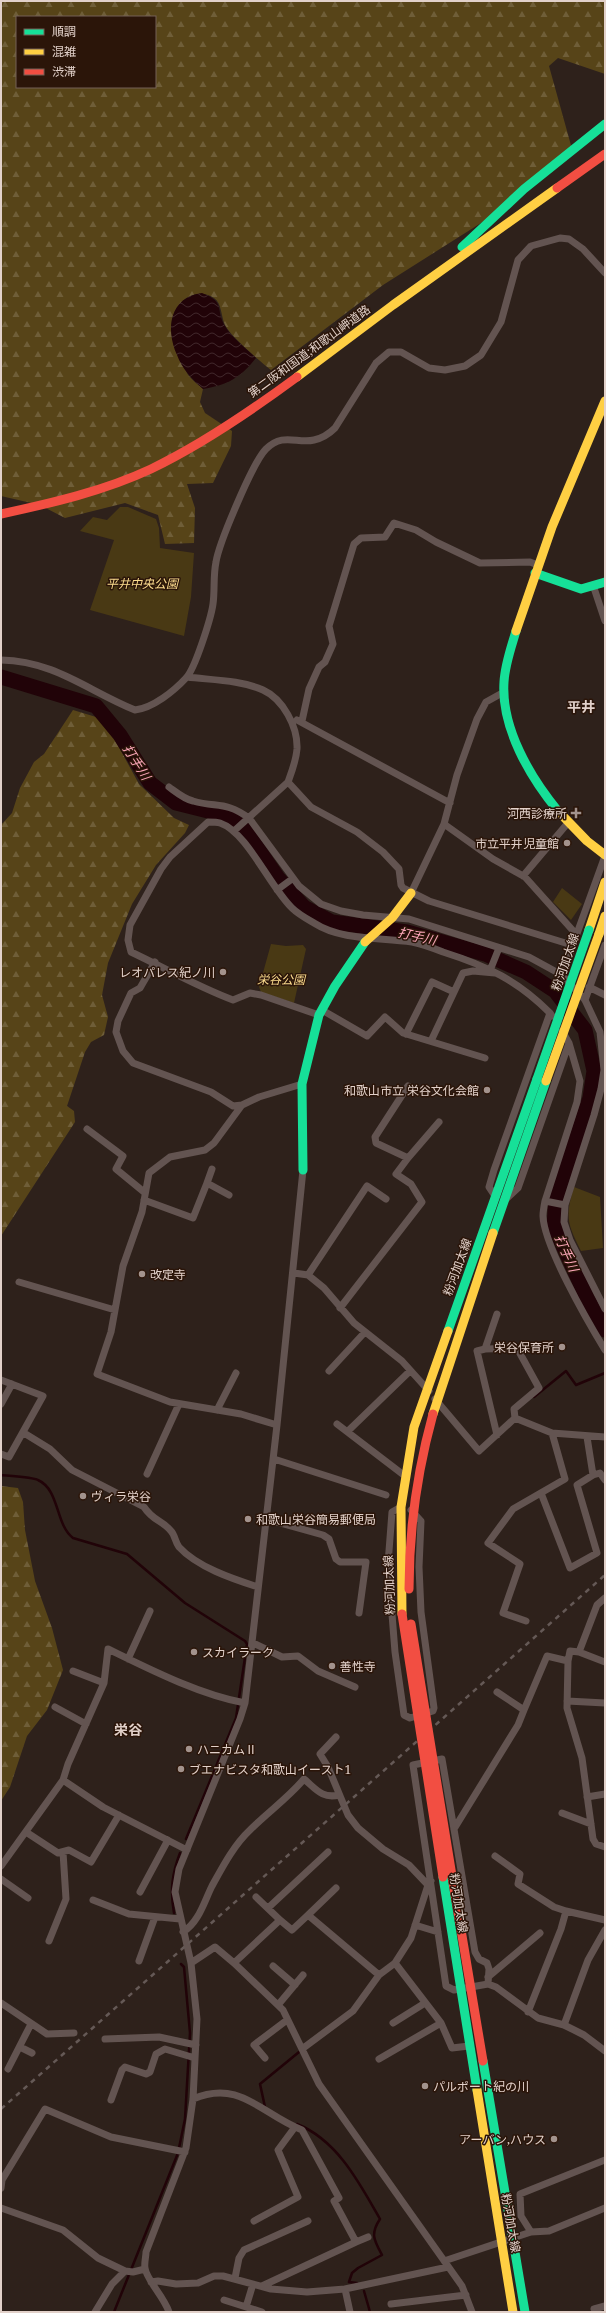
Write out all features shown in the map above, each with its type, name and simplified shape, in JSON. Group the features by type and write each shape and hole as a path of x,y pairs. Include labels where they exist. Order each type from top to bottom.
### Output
{"main road":[{"path":"431,277 524,189 605,124"},
{"name":"第二阪和国道;和歌山岬道路","path":"1,514 54,503 104,487 150,469 195,445 246,412 431,277 605,154"},
{"path":"574,176 605,159"},
{"path":"605,401 537,569 513,641 504,692 514,736 527,765 567,824 605,856"},
{"path":"537,569 581,589 605,582"},
{"name":"粉河加太線","path":"514,2312 459,1989 447,1876 406,1614 400,1563 401,1507 414,1427 426,1388 537,1078 605,882"},
{"path":"303,1170 302,1084 321,1012 371,936 391,918 411,893"},
{"name":"粉河加太線","path":"406,1614 407,1565 411,1510 426,1432 435,1400 605,916"},
{"name":"粉河加太線","path":"447,1876 471,1987 525,2312"}],"street":[{"path":"1,660 39,664 60,672 136,710 143,709 166,696 187,677 206,631 213,604 214,570 218,552 254,467 265,449 275,442 292,438 313,440 326,435 335,428 376,363 389,352 401,352 429,368 445,370 465,366 481,355 501,322 518,260 530,246 560,238 569,239 583,249 605,273"},
{"path":"302,721 309,688 319,667 325,662 333,644 329,626 347,571 349,558 354,544 358,540 372,536 385,537 394,523 416,530 436,542 480,563 530,562 537,569"},
{"path":"593,585 605,621"},
{"path":"187,677 249,686 264,690 281,704 289,717 297,747 294,764 288,782 235,830"},
{"path":"411,893 430,857 444,824 456,775 477,719 486,702 504,692"},
{"path":"289,717 302,721 450,803"},
{"path":"288,782 311,807 357,832 383,852 399,868 401,885 411,893 429,901 574,940 605,945 585,1000"},
{"path":"169,787 193,801 223,804 238,810 247,820 290,880 321,904 341,912 409,919 498,950 541,962 562,975 585,1000 600,1032 604,1070 594,1115 563,1205 564,1222 570,1240 605,1308"},
{"path":"485,1058 406,1034 385,1017 368,1036 321,1012 261,995 250,993 233,1000 170,972 154,962 131,952 128,940 130,925 161,869 170,857 208,822 220,823 235,830 292,909 316,925 335,932 414,942 491,966 498,973 530,993 550,1013 569,1043 580,1081 578,1095 546,1201 543,1216 547,1236 577,1300 605,1350"},
{"path":"444,824 493,859 523,876 574,940"},
{"path":"523,876 567,824"},
{"path":"562,975 605,856"},
{"path":"278,889 290,880"},
{"path":"491,966 498,950"},
{"path":"154,962 140,988 131,993 118,1021 116,1032 123,1051 133,1063 211,1092 233,1106 242,1105 259,1097 302,1084"},
{"path":"431,1041 463,973 466,971 498,973"},
{"path":"406,1034 432,982 454,992"},
{"path":"589,987 605,995"},
{"path":"495,1196 489,1187 494,1170 550,1013"},
{"path":"505,1200 518,1188 569,1043"},
{"path":"408,1086 374,1137 376,1143 408,1158"},
{"path":"242,1105 214,1143 205,1150 170,1157 156,1166 149,1173 144,1192 142,1212 123,1266 111,1332 97,1374 178,1404 217,1410 278,1425"},
{"path":"340,1308 422,1202 411,1184 396,1174 439,1122"},
{"path":"87,1130 124,1156 116,1169 144,1192"},
{"path":"144,1200 193,1218 212,1169"},
{"path":"169,2312 162,2296 151,2282 145,2269 146,2252 180,2151 189,2138 193,2099 190,2044 197,2019 191,1964 175,1892 179,1868 240,1719 241,1702 253,1643 258,1587 278,1425 303,1170"},
{"path":"207,1182 229,1195"},
{"path":"308,1275 367,1186 386,1199"},
{"path":"546,1201 563,1205"},
{"path":"294,1273 308,1275 324,1288 354,1323 402,1361 479,1451 515,1418"},
{"path":"19,1282 115,1310"},
{"path":"485,1349 497,1314"},
{"path":"329,1371 365,1332"},
{"path":"497,1435 477,1351 485,1349 517,1348 539,1388 514,1409 515,1418"},
{"path":"348,1431 410,1371"},
{"path":"217,1410 236,1373"},
{"path":"1,1380 43,1396 24,1433 9,1457 1,1454"},
{"path":"1,1404 12,1384"},
{"path":"147,1474 178,1404"},
{"path":"515,1418 552,1433 587,1437 605,1437"},
{"path":"337,1424 405,1476"},
{"path":"24,1433 50,1449 72,1470 144,1507 150,1517 172,1531 180,1548 201,1563 229,1578 258,1587"},
{"path":"526,1621 503,1613 520,1564 488,1543 513,1509 564,1479 552,1433"},
{"path":"587,1437 593,1475"},
{"path":"274,1459 386,1495"},
{"path":"542,1493 570,1568 598,1553 577,1485 593,1475 600,1473 605,1480"},
{"path":"401,1507 392,1512 388,1564 395,1652 404,1715 410,1718 432,1711 434,1708 421,1612 419,1567 421,1521 411,1510"},
{"path":"266,1519 323,1535 329,1539 336,1559 340,1562 366,1562 359,1613"},
{"path":"579,1652 597,1605 605,1598"},
{"path":"128,1659 150,1611"},
{"path":"253,1643 282,1657 298,1656 318,1671 355,1687"},
{"path":"1,1866 63,1780 104,1682 108,1649 144,1668 241,1702"},
{"path":"605,1662 579,1652 570,1652 568,1661 567,1701 582,1758 591,1824 596,1844 605,1847"},
{"path":"454,1829 518,1725 548,1656 568,1661"},
{"path":"73,1671 104,1682"},
{"path":"497,1692 524,1710"},
{"path":"567,1701 605,1703"},
{"path":"55,1707 86,1724"},
{"path":"336,1737 320,1754 328,1766 348,1815 358,1828 383,1849 410,1865 430,1883"},
{"path":"540,1933 488,1981 471,1987 459,1989 446,1986 413,1765 442,1759 475,1952 479,1959 487,1963 488,1981 538,2018 564,2025 584,2035 605,2051"},
{"path":"184,1932 190,1928 205,1903 229,1855 249,1831 290,1796 304,1779 323,1794 330,1797 339,1794"},
{"path":"63,1780 103,1807 186,1850"},
{"path":"587,1797 605,1794"},
{"path":"562,1813 591,1824"},
{"path":"26,1832 58,1853 69,1850 92,1862 119,1815"},
{"path":"140,1892 168,1840"},
{"path":"49,1940 66,1899 63,1852"},
{"path":"268,1908 328,1852"},
{"path":"495,1856 520,1874 518,1884 554,1907 605,1920"},
{"path":"1,1879 28,1898"},
{"path":"302,2049 352,2011 379,1975 395,1963 411,1938 430,1883"},
{"path":"256,1897 292,1930 336,1888"},
{"path":"93,1900 129,1914 180,1919"},
{"path":"528,2012 562,1929 566,1911"},
{"path":"308,1915 379,1975"},
{"path":"139,1961 155,1916"},
{"path":"234,1963 280,1920"},
{"path":"415,1925 438,1932"},
{"path":"564,2025 588,1960 605,1930"},
{"path":"191,1964 215,1947 278,2005 319,2084 462,2286 472,2312"},
{"path":"395,1963 441,2023 452,2048 469,2046"},
{"path":"273,1966 295,1985"},
{"path":"278,2005 303,1975"},
{"path":"1,2003 47,2034 74,2033"},
{"path":"394,2023 425,2003"},
{"path":"265,2058 254,2045 287,2020"},
{"path":"379,2059 441,2023"},
{"path":"8,2069 31,2024"},
{"path":"105,2039 148,2036 190,2044"},
{"path":"20,2047 32,2053"},
{"path":"111,2100 122,2070 125,2068 146,2074 150,2072 156,2054 159,2051 165,2050 190,2057"},
{"path":"193,2099 205,2094 233,2093 302,2130 339,2198 334,2201 356,2242"},
{"path":"1,2188 2,2180 45,2109 111,2137 180,2151"},
{"path":"254,2221 298,2197 278,2150 295,2127"},
{"path":"531,2232 521,2216 520,2194 605,2160"},
{"path":"1,2208 63,2230 98,2258 127,2271 145,2269"},
{"path":"151,2282 158,2281 185,2284 198,2283 214,2276 235,2278 262,2286 307,2292 345,2290 446,2264 512,2238 531,2232 549,2231 605,2208"},
{"path":"235,2278 240,2258 244,2250 308,2221"},
{"path":"262,2286 368,2237"},
{"path":"95,2312 112,2284 127,2271"},
{"path":"246,2307 254,2284"},
{"path":"345,2290 350,2312"},
{"path":"391,2304 466,2295"},
{"path":"224,2300 262,2312"},
{"path":"594,2309 605,2306"}],"green space":[{"path":"1,1 605,1 605,74 558,58 549,66 572,149 492,216 383,285 271,370 246,349 228,330 217,300 206,294 198,294 190,296 178,307 172,322 172,331 176,347 184,367 192,380 203,389 200,402 205,413 232,431 231,446 213,483 187,484 195,508 194,543 165,544 158,515 125,503 65,518 40,505 1,496"},
{"name":"平井中央公園","path":"120,507 128,507 156,519 159,528 160,548 194,553 191,597 184,636 90,610 114,540 80,531 93,517 107,520"},
{"path":"73,710 96,717 109,729 139,784 174,818 189,825 185,833 156,865 132,904 108,963 102,995 108,1017 104,1035 91,1042 85,1052 67,1106 74,1111 75,1122 1,1236 1,825 12,813 20,788 34,762 44,754"},
{"path":"562,888 582,904 571,920 553,902"},
{"name":"栄谷公園","path":"271,944 286,946 303,945 306,949 294,1003 261,992 259,987"},
{"path":"574,1187 600,1197 603,1248 581,1251 576,1241 569,1220 569,1206"},
{"path":"1,1486 18,1488 23,1502 25,1530 35,1581 52,1628 63,1670 47,1710 27,1736 10,1787 1,1801"}],"water":[{"path":"202,293 209,296 217,303 225,326 235,339 256,358 239,376 233,380 203,389 188,374 179,360 173,345 171,334 173,315 177,307 191,296"}],"waterway":[{"name":"打手川","path":"1,677 96,706 120,735 150,783 176,803 228,816 245,830 278,878 304,907 332,922 407,932 485,954 526,972 555,991 585,1030 594,1071 590,1098 556,1198 554,1226 587,1298 605,1330"},
{"path":"534,1397 566,1371 576,1385 605,1373"},
{"path":"1,1475 26,1477 38,1480 50,1491 63,1524 67,1532 73,1538 127,1554 185,1603 245,1641 247,1644 236,1718 186,1839"},
{"path":"174,1913 172,1882 180,1853"},
{"path":"114,2312 178,2153 185,2119 190,2033 184,1967 181,1964"},
{"path":"265,2107 260,2084 299,2052"},
{"path":"297,2124 324,2140 335,2151 355,2177 380,2219 375,2229 374,2237 382,2255 358,2268 352,2273 349,2282 357,2283"},
{"path":"364,2291 370,2312"}],"railway":[{"path":"1,2109 605,1575"}],"traffic: fast":[{"path":"462,247 524,189 605,124"},
{"path":"535,573 581,589 605,582"},
{"path":"516,631 508,656 504,682 504,699 507,717 519,751 537,783 558,811"},
{"path":"537,1079 589,930"},
{"path":"303,1170 302,1084 319,1015 335,986 365,942"},
{"path":"448,1331 537,1079"},
{"path":"493,1233 546,1081"},
{"path":"443,1877 477,2090"},
{"path":"483,2061 525,2312"}],"traffic: slow":[{"path":"297,377 393,305 557,188"},
{"path":"516,631 552,527 605,401"},
{"path":"558,811 587,841 605,855"},
{"path":"589,930 605,882"},
{"path":"365,942 392,918 411,893"},
{"path":"599,934 605,916"},
{"path":"546,1081 599,934"},
{"path":"433,1414 493,1233"},
{"path":"402,1614 401,1507 414,1427 448,1331"},
{"path":"477,2090 513,2312"}],"traffic: jam":[{"path":"557,188 605,154"},
{"path":"1,514 58,501 96,490 151,469 189,449 226,426 297,377"},
{"path":"409,1589 410,1544 418,1479 433,1414"},
{"path":"402,1614 443,1877"},
{"path":"411,1624 452,1876"},
{"path":"452,1876 483,2061"}],"place":[{"name":"河西診療所","path":"576,813"},
{"name":"市立平井児童館","path":"567,843"},
{"name":"レオパレス紀ノ川","path":"223,972"},
{"name":"和歌山市立 栄谷文化会館","path":"487,1090"},
{"name":"改定寺","path":"142,1274"},
{"name":"栄谷保育所","path":"562,1347"},
{"name":"ヴィラ栄谷","path":"83,1496"},
{"name":"和歌山栄谷簡易郵便局","path":"248,1519"},
{"name":"スカイラーク","path":"194,1652"},
{"name":"善性寺","path":"332,1666"},
{"name":"ハニカムⅡ","path":"189,1749"},
{"name":"ブエナビスタ和歌山イースト1","path":"181,1769"},
{"name":"パルポート紀の川","path":"425,2086"},
{"name":"アーバン,ハウス","path":"554,2139"}],"district":[{"name":"平井","path":"581,706"},
{"name":"栄谷","path":"128,1729"}]}
